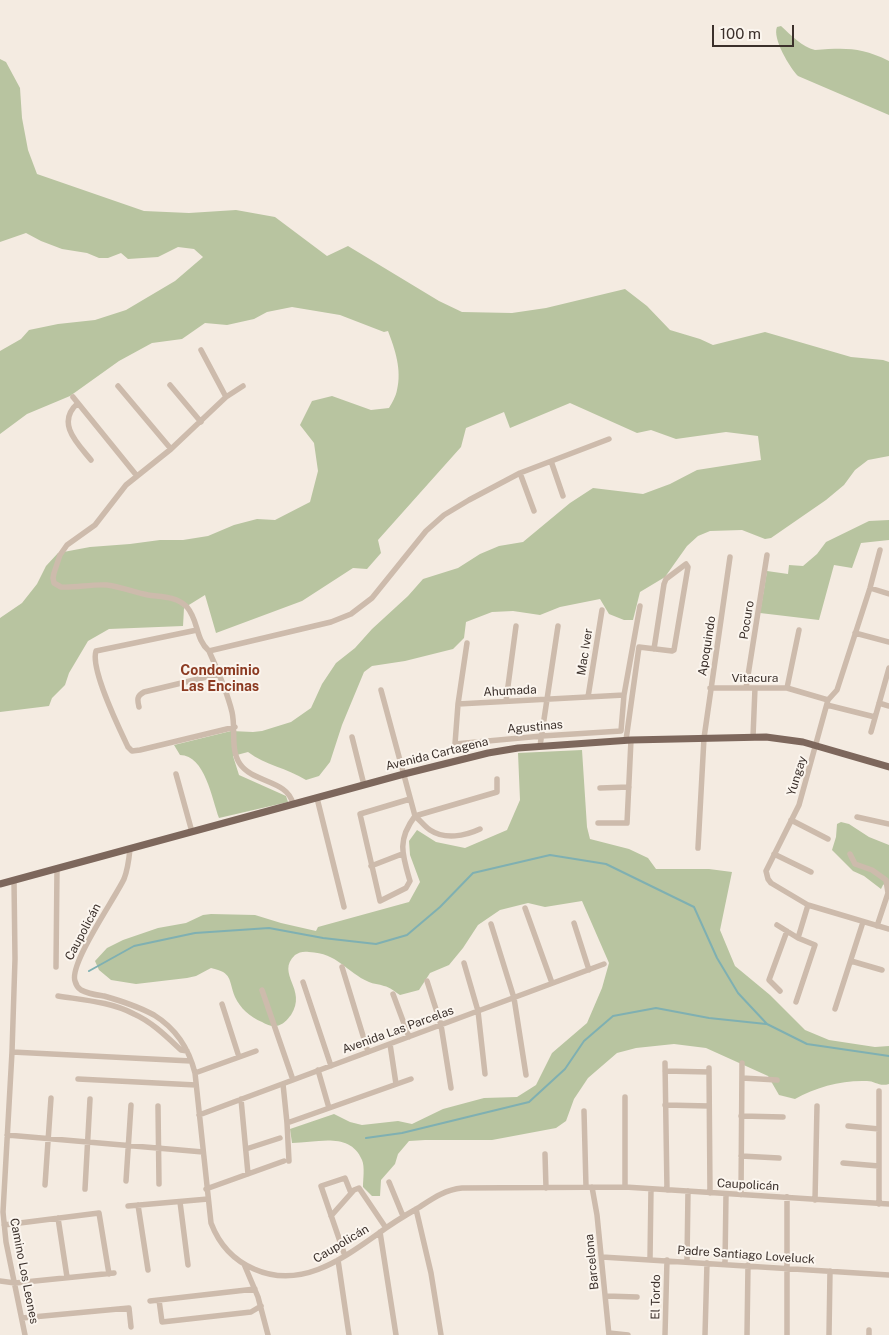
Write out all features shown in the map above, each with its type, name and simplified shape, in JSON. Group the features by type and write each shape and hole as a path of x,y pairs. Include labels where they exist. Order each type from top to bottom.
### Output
{"main road":[{"name":"Avenida Cartagena","path":"0,884 364,784 488,753 540,746 629,740 753,737 784,739 889,766"}],"street":[{"path":"201,350 226,397"},
{"path":"170,385 201,422"},
{"path":"118,386 171,449"},
{"path":"243,386 226,397 171,449 137,476 116,496 95,525 64,548 54,573 53,581 61,587 106,585 170,597 180,601 193,616 201,642 209,651 219,674 232,713 235,727 235,751 241,765 252,775 287,792 293,804"},
{"path":"73,397 137,476"},
{"path":"78,404 70,415 69,427 72,435 91,460"},
{"path":"209,651 331,622 351,614 372,598 435,522 469,500 520,473 609,439"},
{"path":"551,461 564,496"},
{"path":"520,473 534,510"},
{"name":"Yungay","path":"880,550 870,588 837,690 828,703 799,805 767,869 767,876 769,881 808,905 889,929"},
{"name":"Pocuro","path":"746,688 767,555"},
{"name":"Apoquindo","path":"698,848 704,738 730,557"},
{"path":"598,823 627,823 629,740 638,647 654,649 672,651 675,648 688,567 686,564 666,579 664,584 654,649"},
{"path":"870,588 889,594"},
{"path":"624,695 640,606"},
{"name":"Mac Iver","path":"588,697 602,610"},
{"path":"506,701 516,626"},
{"path":"540,746 558,626"},
{"path":"196,630 96,651 95,662 112,711 128,747 132,751 235,727"},
{"path":"787,688 799,630"},
{"path":"855,632 889,642"},
{"path":"458,704 467,643"},
{"path":"871,732 889,668"},
{"path":"139,707 137,700 139,695 144,692 219,674"},
{"name":"Vitacura","path":"710,688 787,688 875,717"},
{"path":"753,737 755,688"},
{"path":"381,690 415,816 430,830 447,836 463,835 480,829"},
{"name":"Ahumada","path":"458,704 624,695"},
{"name":"Agustinas","path":"458,704 455,744 621,731 624,695"},
{"path":"879,703 889,706"},
{"path":"352,737 364,784"},
{"path":"176,774 192,832"},
{"path":"410,799 360,814 380,901 406,888 410,881 402,854 405,835 415,816 497,792 497,779"},
{"path":"600,788 628,787"},
{"path":"316,798 344,907"},
{"path":"857,817 889,824"},
{"path":"791,820 828,839"},
{"name":"Caupolicán","path":"130,849 123,880 82,954 74,971 74,981 82,991 122,1001 158,1018 175,1032 187,1051 196,1085 211,1223 217,1237 232,1255 244,1264 267,1274 291,1276 315,1272 345,1256 439,1195 456,1188 625,1187 889,1204"},
{"path":"371,866 402,854"},
{"path":"774,854 811,872"},
{"path":"850,854 855,864 872,870 886,880 888,893 877,926"},
{"path":"56,967 57,869"},
{"name":"Camino Los Leones","path":"14,880 15,959 12,1052 3,1200 3,1242 16,1282 26,1335"},
{"path":"798,938 808,905"},
{"path":"525,908 552,983"},
{"path":"835,1009 863,922"},
{"path":"574,923 588,970"},
{"path":"491,924 514,998 526,1075"},
{"path":"777,924 798,938 815,945 796,1002"},
{"path":"780,991 769,980 787,931"},
{"path":"851,961 882,970"},
{"path":"464,963 478,1011 485,1074"},
{"name":"Avenida Las Parcelas","path":"199,1115 604,964"},
{"path":"342,967 368,1052"},
{"path":"427,981 441,1025 451,1088"},
{"path":"303,982 332,1066"},
{"path":"262,990 293,1080"},
{"path":"393,994 409,1037"},
{"path":"58,996 101,1004 133,1013 148,1022 181,1050 187,1051"},
{"path":"222,1004 239,1057"},
{"path":"390,1044 396,1084"},
{"path":"194,1073 256,1051"},
{"path":"12,1052 191,1061"},
{"path":"665,1063 666,1190"},
{"path":"741,1195 742,1063"},
{"path":"318,1070 329,1108"},
{"path":"665,1071 709,1070 710,1193"},
{"path":"742,1078 777,1080"},
{"path":"78,1079 196,1085"},
{"path":"287,1123 411,1079"},
{"path":"206,1188 286,1161 287,1123 283,1084"},
{"path":"879,1091 879,1204"},
{"path":"625,1097 625,1187"},
{"path":"44,1185 51,1098"},
{"path":"85,1189 90,1099"},
{"path":"241,1099 248,1174"},
{"path":"126,1181 131,1105"},
{"path":"665,1105 709,1106"},
{"path":"158,1106 159,1184"},
{"path":"815,1200 817,1106"},
{"name":"Barcelona","path":"584,1111 589,1187 602,1257 609,1334"},
{"path":"741,1116 783,1117"},
{"path":"848,1126 879,1128"},
{"path":"7,1135 203,1152"},
{"path":"246,1149 280,1138"},
{"path":"546,1154 546,1188"},
{"path":"741,1156 779,1158"},
{"path":"843,1163 879,1166"},
{"path":"345,1256 321,1186 346,1178 351,1193"},
{"path":"389,1182 404,1216"},
{"path":"331,1216 357,1188 362,1190 386,1228"},
{"path":"650,1259 651,1189"},
{"path":"687,1261 688,1191"},
{"path":"725,1264 726,1194"},
{"path":"787,1335 788,1197"},
{"path":"128,1206 208,1200"},
{"path":"180,1202 188,1265"},
{"path":"138,1205 148,1270"},
{"path":"416,1209 431,1273 441,1335"},
{"path":"0,1281 16,1282 112,1273 99,1213 4,1224"},
{"path":"58,1218 67,1277"},
{"path":"380,1232 396,1335"},
{"name":"Padre Santiago Loveluck","path":"602,1257 889,1275"},
{"path":"338,1260 349,1335"},
{"name":"El Tordo","path":"665,1335 667,1260"},
{"path":"705,1335 707,1263"},
{"path":"244,1264 261,1306 268,1335"},
{"path":"746,1335 748,1265"},
{"path":"829,1335 830,1271"},
{"path":"150,1301 255,1289"},
{"path":"606,1296 637,1297"},
{"path":"159,1300 162,1322 251,1312 261,1306"},
{"path":"22,1318 129,1308 131,1327"},
{"path":"609,1334 628,1335"}],"green space":[{"path":"781,26 797,40 815,50 861,51 889,61 889,115 798,76 779,45 776,32 777,27"},
{"path":"0,59 6,62 20,88 22,118 28,150 37,174 144,211 189,213 236,210 275,217 327,256 348,246 439,301 462,312 512,313 546,308 625,289 647,306 670,330 713,345 765,332 851,357 883,360 889,362 889,456 868,460 855,470 844,485 826,500 771,538 765,539 742,530 710,531 698,536 687,546 665,577 640,592 633,620 624,620 609,614 600,599 560,607 540,615 513,611 492,612 466,622 464,638 453,649 405,661 372,666 364,672 342,725 330,762 319,776 306,780 248,752 233,756 239,775 286,796 288,802 219,818 206,779 201,770 196,762 189,757 180,755 174,745 231,731 262,731 291,722 311,708 322,684 336,663 355,648 423,579 458,568 480,554 499,546 523,542 570,503 593,488 643,494 670,484 697,470 761,460 758,436 726,432 676,439 651,430 637,433 570,403 510,428 504,412 466,428 461,447 378,540 381,553 367,569 353,568 302,601 216,633 205,595 184,608 183,626 109,629 88,641 69,673 65,685 52,698 49,706 0,712 0,618 22,603 37,584 46,566 58,553 90,547 160,540 183,540 208,536 234,525 257,519 275,520 310,502 318,471 314,443 300,425 312,401 332,396 371,410 389,408 394,399 399,375 395,352 388,331 384,332 340,315 292,307 267,312 254,319 227,325 205,323 182,339 152,343 119,361 70,396 27,414 0,434 0,351 21,339 29,330 58,324 95,320 126,310 175,281 203,257 194,249 178,247 158,257 128,259 121,253 108,258 99,258 87,253 62,249 26,233 0,242"},
{"path":"889,520 889,540 861,543 852,568 834,565 819,620 760,613 767,571 788,574 789,565 803,566 817,554 826,542 869,521"},
{"path":"582,750 587,827 590,839 629,849 648,858 656,869 709,869 732,872 720,930 735,966 770,995 805,1030 829,1040 875,1047 889,1046 889,1084 882,1085 870,1081 839,1083 820,1088 795,1099 779,1095 768,1076 706,1048 674,1044 636,1048 617,1053 588,1078 574,1099 566,1121 556,1128 492,1140 409,1141 398,1154 395,1164 381,1180 380,1196 372,1196 363,1187 363,1163 357,1151 341,1142 292,1143 290,1129 334,1114 350,1122 362,1125 398,1121 412,1124 443,1109 484,1098 517,1097 536,1085 552,1053 587,1023 602,988 609,963 582,901 545,907 528,903 500,910 478,925 449,965 430,973 419,990 400,995 388,987 371,983 361,978 335,959 319,953 298,953 290,962 288,969 296,997 295,1006 291,1015 281,1025 276,1026 265,1024 246,1012 235,997 229,978 218,970 211,968 196,976 187,978 136,984 111,980 99,970 95,961 107,948 123,940 158,928 186,923 203,915 255,915 316,931 318,927 409,902 420,882 410,855 409,841 417,830 436,842 465,848 507,830 520,800 518,753"},
{"path":"841,822 849,824 869,837 889,845 889,881 881,889 864,876 853,871 832,850 837,824"}],"waterway":[{"path":"89,971 134,946 195,933 269,928 323,938 376,944 407,935 440,907 473,873 550,855 606,864 694,907 717,958 738,993 767,1024 807,1044 889,1056"},
{"path":"366,1138 402,1133 529,1102 565,1069 584,1041 613,1016 656,1008 709,1018 766,1024"}],"district":[{"name":"Condominio Las Encinas","path":"220,680"}]}
